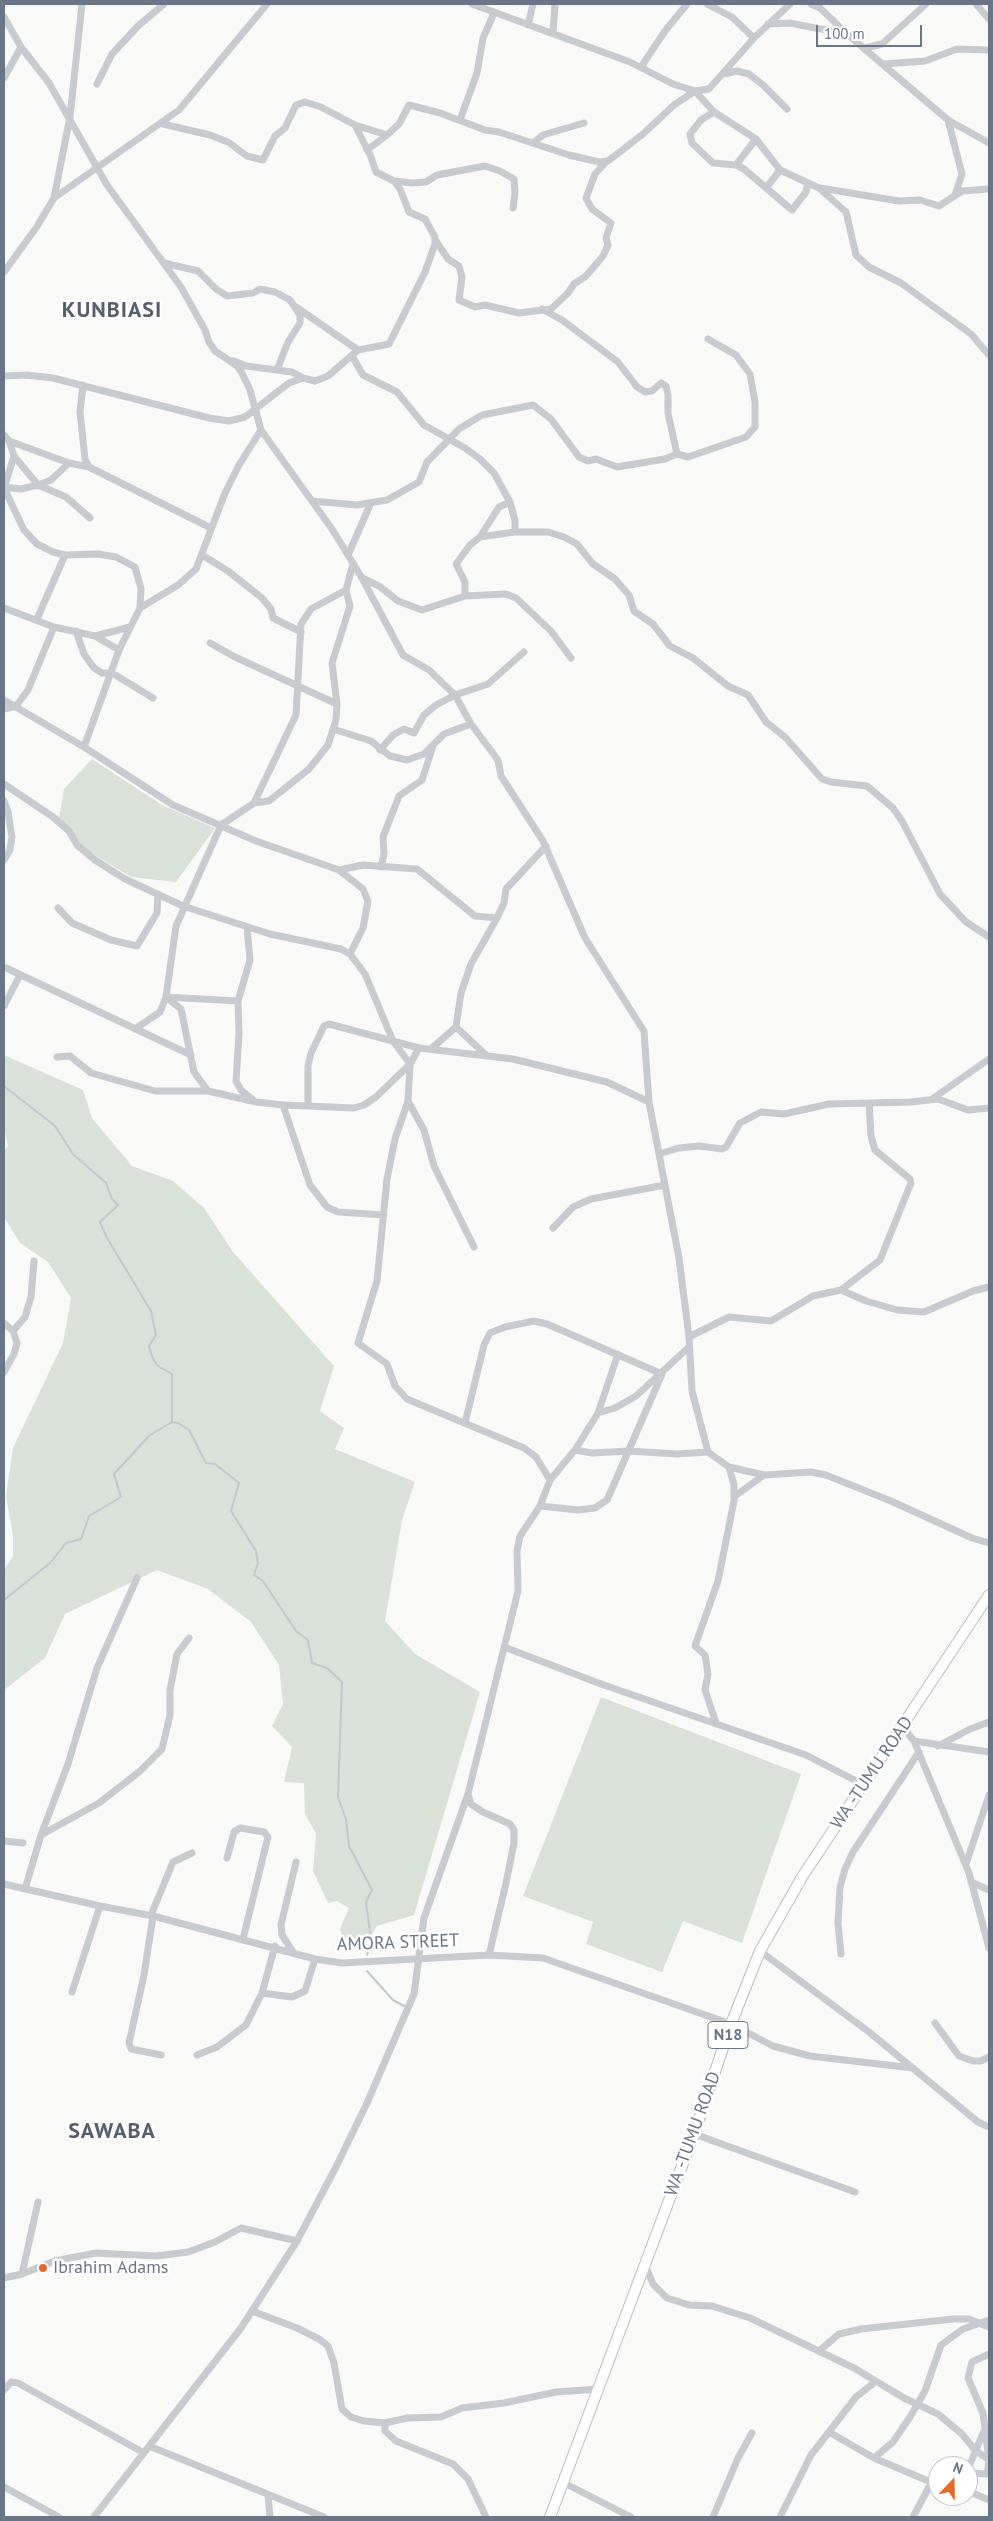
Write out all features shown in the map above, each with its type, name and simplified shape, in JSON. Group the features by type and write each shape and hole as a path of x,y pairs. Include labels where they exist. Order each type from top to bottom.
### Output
{"highway":[{"name":"WA -TUMU ROAD","path":"550,2517 694,2134 731,2024 760,1951 802,1877 989,1595"}],"street":[{"path":"4,272 36,228 54,198 70,117 82,4"},
{"path":"97,84 112,54 138,26 164,4"},
{"path":"54,198 96,167 163,124 179,110 202,85 267,4"},
{"path":"472,4 642,67 673,84 696,91 714,112 756,139 780,170 819,188 856,196 869,194 899,201 920,200 939,206 954,196 970,189 989,189"},
{"path":"528,25 532,4"},
{"path":"553,33 555,4"},
{"path":"642,67 665,30 687,4"},
{"path":"707,4 732,17 754,38"},
{"path":"394,181 400,189 409,212 425,218 436,241 448,259 459,266 462,277 459,300 474,307 485,305 519,313 551,309 568,293 574,284 586,276 603,256 608,245 606,238 611,223 592,209 586,198 595,174 608,160 643,134 663,113 696,91 709,89 754,38 790,4"},
{"path":"811,4 819,6 846,34 865,48 948,120 989,143"},
{"path":"865,48 882,44 926,4"},
{"path":"976,4 989,19"},
{"path":"460,120 477,73 483,38 494,13"},
{"path":"4,18 70,117 96,167 196,312 209,342 215,351 230,360 246,366 292,372 303,378 315,381 328,376 358,350 389,344 425,272 436,241"},
{"path":"768,24 790,23 846,34"},
{"path":"4,78 21,46"},
{"path":"883,64 925,61 957,49 989,50"},
{"path":"724,74 736,71 748,74 763,84 787,109"},
{"path":"163,124 210,135 228,142 247,156 263,160 275,136 285,128 292,110 300,102 311,103 355,125 387,136"},
{"path":"367,150 387,136 399,124 409,105 569,155 599,162 608,160"},
{"path":"714,112 701,120 690,134 692,143 713,163 736,165 744,169 792,210 806,192 808,184"},
{"path":"948,120 962,174 954,196"},
{"path":"533,143 544,135 584,123"},
{"path":"355,125 376,172 394,181 412,183 426,182 437,175 485,166 500,171 514,179 513,208"},
{"path":"736,165 756,139"},
{"path":"766,188 780,170"},
{"path":"819,188 846,212 856,255 869,267 901,283 971,334 989,354"},
{"path":"164,264 198,271 216,289 227,296 267,290 290,300 300,315 300,323 288,342 280,370 288,383"},
{"path":"296,307 358,350"},
{"path":"541,309 562,320 618,362 637,387 645,392 652,391 661,384 666,386 677,454"},
{"path":"312,501 370,505 386,500 415,486 428,462 450,438 482,415 533,405 551,419 579,457 588,461 596,459 617,467 665,459 677,454 688,457 711,451 729,442 746,437 755,427 755,402 750,374 736,355 708,339"},
{"path":"352,356 363,374 397,392 424,425 450,438 487,466 510,502 515,521 515,532"},
{"path":"230,360 241,371 250,390 261,430 348,555 403,655 429,670 455,695 471,724 498,760 501,776 546,846 586,938 644,1031 649,1102 679,1258 689,1337 692,1391 708,1452"},
{"path":"4,376 45,377 209,418 238,420 256,410 288,383 303,378"},
{"path":"83,385 80,412 85,459 89,467"},
{"path":"140,608 190,576 202,555 211,528 239,465 261,430"},
{"path":"6,438 69,463 89,467 211,528"},
{"path":"6,438 14,456 38,485 66,497 90,518"},
{"path":"14,456 4,488 24,530 37,544 53,552 65,555 98,554 116,557 135,567 140,589 140,608 119,650 84,747"},
{"path":"4,488 21,489 38,485 50,480 69,463"},
{"path":"465,596 465,582 456,564 470,545 480,537 499,506 510,502"},
{"path":"348,555 370,505"},
{"path":"480,537 515,532 548,532 564,536 577,544 593,564 615,579 629,595 634,612 653,624 670,646 693,658 728,686 748,696 766,722 785,736 822,779 831,782 867,786 897,814 940,894 966,922 989,937"},
{"path":"37,619 65,555"},
{"path":"202,555 228,571 262,598 271,609 273,618 301,632"},
{"path":"135,1028 160,1012 166,997 176,926 221,825 254,803 269,801 309,769 328,745 336,720 337,704 332,663 350,606 346,590 353,564"},
{"path":"362,578 379,586 398,601 422,610 465,596 506,594 516,598 551,631 571,658"},
{"path":"254,803 296,715 301,624 311,610 346,590"},
{"path":"4,608 54,627 95,636 119,650"},
{"path":"4,709 16,706 35,675 54,627"},
{"path":"95,636 130,627"},
{"path":"76,631 84,654 94,668 102,673 112,673 152,698"},
{"path":"210,643 235,657 337,704"},
{"path":"380,750 393,735 404,728 414,732 424,715 436,705 455,695 488,684 524,652"},
{"path":"4,700 84,747 173,805 256,841 338,870 363,888 368,901 363,928 350,954"},
{"path":"333,729 371,741 390,756 407,760 424,754 444,734 471,724"},
{"path":"381,867 384,854 383,837 399,796 422,780 433,746"},
{"path":"4,784 57,820 69,831 77,844 95,860 125,879 184,906 247,927 341,949 350,954 365,974 393,1041 410,1064 408,1101 395,1139 387,1179 376,1281 358,1343 387,1364 395,1386 407,1399 524,1448 536,1457 550,1480"},
{"path":"4,802 8,812 12,837 10,850 4,860"},
{"path":"431,1050 456,1027 460,993 471,964 504,903 506,889 546,846"},
{"path":"338,870 363,865 417,869 475,916 497,918"},
{"path":"58,908 72,923 111,940 137,946 157,913 158,894"},
{"path":"247,927 250,960 238,1001 239,1034 236,1080 241,1090 256,1102"},
{"path":"4,967 191,1055"},
{"path":"4,1006 20,975"},
{"path":"166,997 238,1001"},
{"path":"166,997 181,1009 185,1024 185,1041 191,1055 194,1072 208,1091"},
{"path":"308,1106 308,1066 311,1053 324,1026 329,1024 419,1048 513,1059 607,1082 649,1102"},
{"path":"456,1027 487,1056"},
{"path":"56,1056 70,1056 91,1072 155,1091 208,1091 256,1102 354,1108 364,1105 376,1097 410,1064 419,1048"},
{"path":"932,1099 989,1059"},
{"path":"659,1154 679,1148 699,1146 722,1149 726,1147 740,1123 761,1112 784,1114 829,1104 932,1099 942,1100 968,1110 989,1108"},
{"path":"408,1101 424,1130 434,1166 474,1247"},
{"path":"689,1337 729,1317 771,1320 813,1296 841,1290 880,1260 911,1183 910,1179 876,1150 872,1136 869,1103"},
{"path":"283,1105 310,1184 327,1207 338,1212 384,1215"},
{"path":"553,1228 573,1207 591,1199 665,1185"},
{"path":"13,1331 25,1317 31,1297 34,1261"},
{"path":"841,1290 866,1302 897,1310 924,1312 973,1291 989,1287"},
{"path":"465,1423 484,1345 490,1334 505,1327 534,1321 548,1324 662,1374"},
{"path":"4,1323 13,1331 16,1338 14,1354 4,1372"},
{"path":"598,1413 615,1408 636,1396 689,1347"},
{"path":"94,2517 252,2311 297,2241 367,2103 414,1994 424,1918 468,1794 518,1591 517,1551 520,1536 540,1506 550,1480 575,1450 598,1413 618,1354"},
{"path":"540,1506 578,1510 603,1505 612,1493 662,1374"},
{"path":"575,1450 592,1453 629,1451 677,1454 708,1452 729,1467 764,1475 818,1473 891,1501 972,1538 989,1543"},
{"path":"716,1723 705,1690 708,1674 705,1655 695,1646 718,1581 735,1496 729,1467"},
{"path":"735,1496 764,1475"},
{"path":"25,1889 41,1835 68,1764 96,1668 137,1578"},
{"path":"41,1835 99,1803 139,1772 162,1749 170,1715 170,1690 177,1654 189,1638"},
{"path":"504,1648 601,1684 806,1755 864,1785"},
{"path":"938,1746 970,1729 989,1722"},
{"path":"903,1727 914,1741 966,1864 989,1948"},
{"path":"914,1741 989,1752"},
{"path":"842,1954 838,1923 840,1887 845,1870 853,1852 919,1752"},
{"path":"468,1794 471,1804 483,1812 510,1824 514,1830 514,1843 489,1955"},
{"path":"966,1864 989,1795"},
{"path":"227,1858 234,1832 240,1828 264,1832 268,1837 243,1938"},
{"path":"4,1841 23,1843"},
{"path":"161,2055 131,2049 129,2043 144,1975 152,1916 173,1862 192,1854"},
{"path":"293,1952 282,1935 281,1925 296,1862"},
{"path":"972,1882 989,1890"},
{"name":"AMORA STREET","path":"4,1884 152,1916 315,1958 342,1962 489,1955 543,1958 731,2024 773,2046 810,2056 913,2068"},
{"path":"72,1992 100,1906"},
{"path":"197,2054 218,2047 246,2025 262,1993 274,1946"},
{"path":"760,1951 862,2026 978,2122 989,2128"},
{"path":"262,1993 292,1998 305,1992 315,1958"},
{"path":"935,2023 959,2056 973,2062 982,2062 989,2058"},
{"path":"694,2134 855,2192"},
{"path":"22,2274 38,2202"},
{"path":"4,2278 22,2274 55,2261 96,2253 156,2256 188,2252 215,2242 241,2228 297,2241"},
{"path":"645,2264 653,2284 667,2298 689,2305 712,2306 750,2318 854,2368 875,2382 938,2414 962,2434 975,2450 989,2460"},
{"path":"252,2311 297,2328 324,2342 328,2346 334,2363 342,2410 351,2417 364,2421 384,2423 407,2418 441,2417 462,2408 504,2403 556,2392 598,2390"},
{"path":"819,2351 839,2334 861,2328 953,2319 969,2319 989,2327"},
{"path":"874,2458 893,2442 917,2405 941,2345 963,2329 989,2320"},
{"path":"978,2473 987,2474 989,2460 983,2413 968,2378 972,2362 989,2354"},
{"path":"4,2390 11,2382 18,2383 144,2453"},
{"path":"780,2517 811,2456 856,2397 875,2382"},
{"path":"384,2423 385,2431 390,2437 453,2464 468,2479 486,2517"},
{"path":"829,2432 874,2458 928,2479"},
{"path":"973,2456 984,2432"},
{"path":"713,2517 738,2458 752,2433"},
{"path":"149,2446 324,2517"},
{"path":"564,2482 631,2517"},
{"path":"4,2487 59,2517"},
{"path":"913,2517 928,2494"},
{"path":"268,2495 270,2517"}],"shaded area":[{"path":"92,759 162,805 215,828 176,882 131,877 85,849 59,818 64,789"},
{"path":"4,1055 83,1090 92,1118 132,1166 173,1181 204,1208 233,1252 334,1366 320,1411 344,1428 335,1449 415,1482 402,1520 385,1621 415,1654 480,1692 414,1915 377,1926 364,1947 346,1946 340,1929 349,1908 337,1901 328,1903 313,1871 316,1834 305,1814 304,1783 284,1782 292,1747 272,1726 283,1704 279,1665 251,1622 208,1589 157,1570 65,1614 45,1658 4,1690 4,1570 13,1556 13,1536 6,1496 13,1448 63,1343 71,1298 48,1262 20,1243 4,1217 4,1151 8,1146 4,1129"},
{"path":"601,1697 801,1774 742,1943 683,1921 662,1972 586,1944 593,1922 523,1896"}],"waterway":[{"path":"4,1086 55,1126 73,1154 106,1183 112,1199 118,1205 100,1222 107,1238 151,1311 156,1335 149,1346 153,1359 158,1366 172,1374 172,1422 150,1435 114,1474 121,1497 89,1516 81,1539 66,1543 50,1563 4,1600"},
{"path":"172,1422 178,1423 189,1430 206,1463 215,1464 239,1483 231,1511 256,1551 258,1563 254,1575 263,1581 296,1631 308,1640 312,1663 327,1668 342,1682 338,1797 346,1819 349,1846 372,1890 366,1902 371,1940 367,1955"},
{"path":"367,1971 393,2000 404,2006"}],"place":[{"name":"Ibrahim Adams","path":"43,2268"}],"district":[{"name":"KUNBIASI","path":"112,311"},
{"name":"SAWABA","path":"112,2132"}]}
